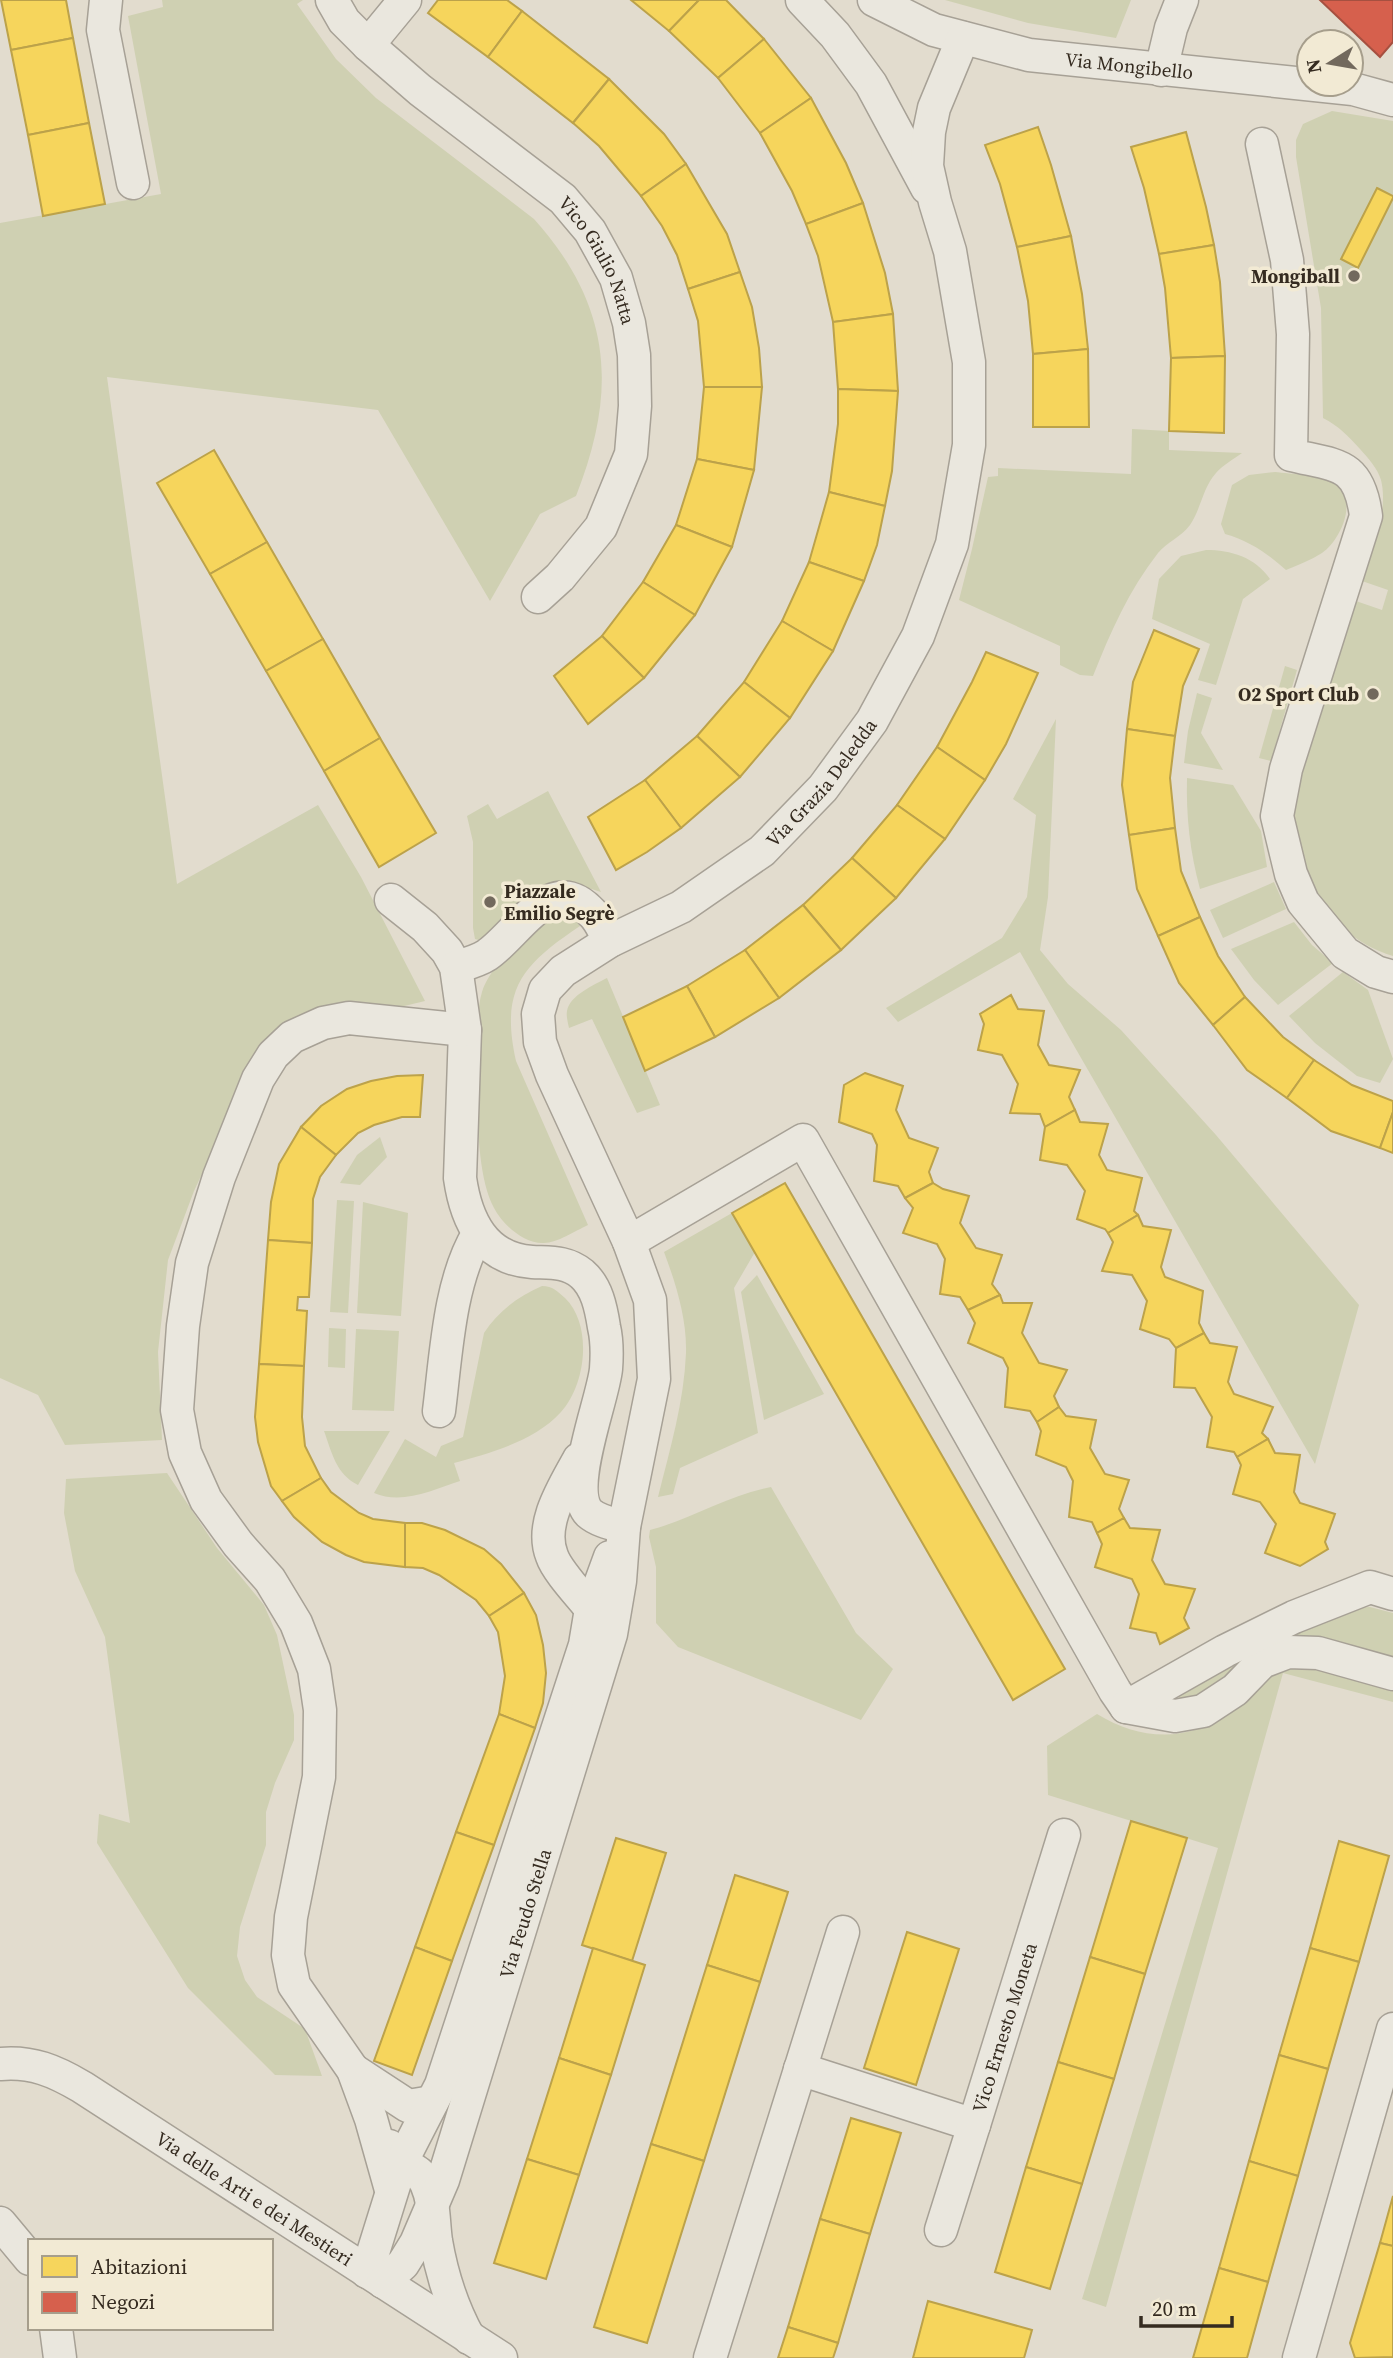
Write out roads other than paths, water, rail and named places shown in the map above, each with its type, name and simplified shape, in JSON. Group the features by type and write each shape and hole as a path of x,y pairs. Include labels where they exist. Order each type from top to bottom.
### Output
{"street":[{"path":"106,0 103,30 133,183"},
{"name":"Vico Giulio Natta","path":"332,0 344,21 368,46 420,90 563,199 590,231 616,278 629,323 634,355 635,406 631,454 601,527 559,577 538,597"},
{"path":"368,46 405,0"},
{"path":"802,0 835,35 871,83 935,202"},
{"name":"Via Mongibello","path":"874,0 933,30 1029,55 1353,89 1393,100"},
{"path":"1161,69 1171,28 1182,0"},
{"path":"935,202 928,166 929,132 934,108 962,38"},
{"path":"1262,144 1288,272 1293,334 1291,455 1345,468 1355,479 1363,496 1366,516 1286,769 1277,816 1291,874 1303,902 1345,953 1376,972 1393,977"},
{"name":"Via Grazia Deledda","path":"629,1242 552,1075 540,1042 538,1014 545,990 563,971 610,941 681,907 762,851 823,788 848,755 872,721 918,636 952,544 969,445 968,362 950,251 935,202"},
{"path":"456,967 486,956 541,905 562,897 580,901 594,914 610,941"},
{"path":"391,901 425,926 447,951 456,967 465,1030 460,1178 464,1202 478,1234 503,1256 529,1262 560,1263 572,1269 583,1275 599,1299 606,1334 606,1370 587,1442 581,1495 589,1513 624,1527"},
{"path":"429,2212 415,2227 394,2225 392,2189 353,2070 294,1985 288,1955 291,1917 319,1777 320,1710 314,1669 296,1623 270,1580 238,1544 206,1500 186,1453 177,1410 183,1326 192,1263 219,1177 258,1079 272,1055 292,1037 323,1023 349,1018 465,1030"},
{"path":"629,1242 803,1140 1126,1707 1175,1716 1203,1711 1234,1690 1262,1662 1288,1652 1318,1653 1393,1674"},
{"path":"439,1410 451,1315 469,1249 478,1234"},
{"name":"Via Feudo Stella","path":"375,2277 403,2264 443,2180 611,1634 620,1581 624,1527 654,1379 650,1300 629,1242"},
{"path":"587,1442 556,1503 548,1540 552,1559 591,1609"},
{"name":"Via Feudo Stella","path":"375,2277 392,2189 441,2085 584,1645 591,1609 602,1575 624,1527"},
{"path":"1126,1707 1226,1651 1294,1617 1370,1587 1393,1594"},
{"name":"Vico Ernesto Moneta","path":"800,2069 974,2124 1064,1835"},
{"path":"710,2358 843,1932"},
{"path":"1299,2358 1393,2029"},
{"name":"Via delle Arti e dei Mestieri","path":"0,2064 25,2064 53,2070 82,2087 501,2358"},
{"path":"353,2070 408,2106 432,2102"},
{"path":"941,2230 974,2124"},
{"path":"392,2189 413,2167 424,2180 443,2274 456,2312 469,2338"},
{"path":"0,2223 28,2257"},
{"path":"56,2330 60,2358"}],"place":[{"name":"Mongiball","path":"1354,276"},
{"name":"O2 Sport Club","path":"1373,694"},
{"name":"Piazzale Emilio Segrè","path":"490,902"}]}
